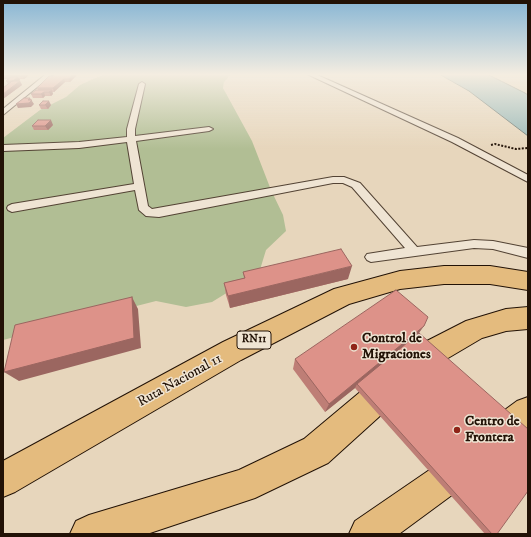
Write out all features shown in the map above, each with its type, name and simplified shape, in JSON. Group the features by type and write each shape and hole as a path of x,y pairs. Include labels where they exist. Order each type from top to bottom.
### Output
{"highway":[{"name":"Ruta Nacional 11","path":"3,480 232,351 342,296 400,280 444,275 490,275 528,281"},
{"path":"433,352 475,329 506,320 528,318"},
{"path":"89,534 243,486 316,451 370,404"},
{"path":"368,534 440,483"}],"street":[{"path":"3,113 21,99"},
{"path":"138,99 131,129 131,138 143,208 150,213 158,213 333,180 344,180 356,185 415,252"},
{"path":"365,99 471,148 528,179"},
{"path":"3,105 14,105"},
{"path":"3,148 79,145 209,128"},
{"path":"12,208 140,186"},
{"path":"371,257 474,244 494,245 528,253"}],"path":[{"path":"471,148 495,144 516,149 528,148"}],"green space":[{"path":"62,99 229,99 252,141 271,190 283,215 286,231 266,250 259,273 212,302 186,307 156,301 3,340 3,138 40,110"}],"water":[{"path":"480,99 528,99 528,136"}],"building":[{"path":"23,99 32,100 29,103 16,104"},
{"path":"43,101 49,101 45,105 39,105"},
{"path":"38,120 51,120 45,126 32,126"},
{"path":"341,249 352,266 228,296 224,283 245,278 243,272"},
{"path":"396,290 428,317 424,326 329,404 295,359"},
{"path":"132,297 134,338 4,372 15,325"},
{"name":"Centro de Frontera","path":"419,333 528,429 528,491 497,534 492,534 357,384"}],"place":[{"name":"Control de Migraciones","path":"354,347"},
{"name":"Centro de Frontera","path":"457,430"}]}
